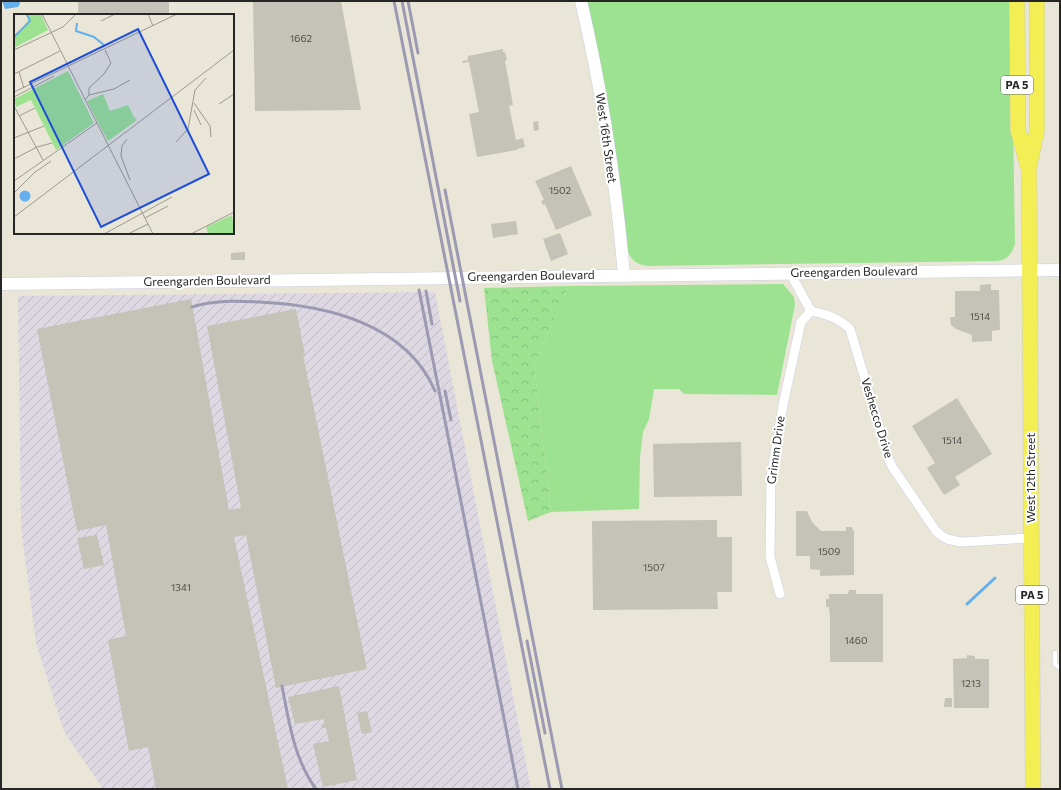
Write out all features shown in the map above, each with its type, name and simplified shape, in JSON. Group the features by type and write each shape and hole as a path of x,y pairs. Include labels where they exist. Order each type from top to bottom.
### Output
{"main road":[{"name":"West 12th Street","path":"1017,1 1018,130 1029,168"},
{"name":"West 12th Street","path":"1033,789 1029,168 1037,130 1037,1"}],"street":[{"name":"West 16th Street","path":"581,1 590,35 605,125 622,245 624,275"},
{"name":"Greengarden Boulevard","path":"1,284 1060,270"},
{"path":"790,273 811,311"},
{"name":"Veshecco Drive","path":"811,311 830,315 841,321 850,329 889,460 936,531 947,539 961,542 1031,538"},
{"name":"Grimm Drive","path":"780,594 770,557 771,477 783,405 801,322 811,311"}],"lane":[{"path":"1055,653 1055,664 1060,668"}],"shaded area":[{"path":"435,292 531,789 103,789 64,732 36,643 21,527 18,296"}],"green space":[{"path":"587,1 1011,1 1015,244 1012,251 1006,258 997,261 641,265 631,258 628,252"},
{"path":"783,284 794,297 795,305 777,395 684,394 679,389 654,389 649,419 643,432 640,457 639,509 551,512 534,364 568,286"},
{"path":"568,286 534,364 551,512 528,521 492,361 484,288"}],"water":[{"path":"2,1 20,1 20,4 18,7 5,9"}],"building":[{"path":"78,1 169,1 169,14 78,14"},
{"path":"253,1 341,1 361,110 255,111"},
{"path":"503,49 507,60 505,61 513,105 509,106 516,140 523,138 525,147 517,150 477,157 469,114 479,112 469,62 463,63 462,61 468,60 468,56"},
{"path":"538,121 539,130 534,131 533,122"},
{"path":"571,166 592,215 556,230 545,204 543,205 541,201 544,200 535,181"},
{"path":"516,221 518,234 493,238 491,224"},
{"path":"560,233 568,254 551,261 543,239"},
{"path":"245,252 245,260 231,260 231,253"},
{"path":"991,284 991,290 999,290 1000,330 992,331 992,341 972,342 972,335 956,329 951,325 950,317 955,317 955,291 980,291 980,285"},
{"path":"191,299 229,510 241,508 207,326 296,309 305,355 303,355 367,669 276,688 246,535 234,537 288,789 156,789 148,747 129,751 108,640 126,636 106,525 77,531 37,329"},
{"path":"957,398 992,454 955,477 960,485 944,495 927,468 935,463 912,426"},
{"path":"741,442 742,496 654,497 653,444"},
{"path":"796,511 807,511 812,522 821,531 846,531 846,527 852,527 854,531 854,575 820,576 820,570 810,569 810,556 796,556"},
{"path":"717,520 717,537 732,537 732,592 717,592 718,609 593,610 592,521"},
{"path":"97,535 104,565 84,569 77,538"},
{"path":"849,590 856,590 856,594 883,594 883,662 830,662 830,617 829,607 826,607 826,599 829,599 829,594 848,594"},
{"path":"967,655 975,656 975,659 989,659 989,708 954,708 953,659 967,658"},
{"path":"339,686 357,780 323,787 313,744 329,741 326,728 322,728 321,726 324,723 324,719 295,724 288,697"},
{"path":"945,698 952,698 952,707 944,707"},
{"path":"367,711 372,732 362,734 357,713"}],"waterway":[{"path":"967,604 995,578"}],"railway":[{"path":"394,1 550,789"},
{"path":"402,1 460,301"},
{"path":"408,1 418,53"},
{"path":"445,190 562,789"},
{"path":"419,290 518,789"},
{"path":"426,291 432,324"},
{"path":"192,307 209,303 225,302 284,304 336,314 361,322 384,334 405,349 422,368 435,391"},
{"path":"445,391 451,420"},
{"path":"527,641 545,733"},
{"path":"282,686 297,753 316,789"}]}
